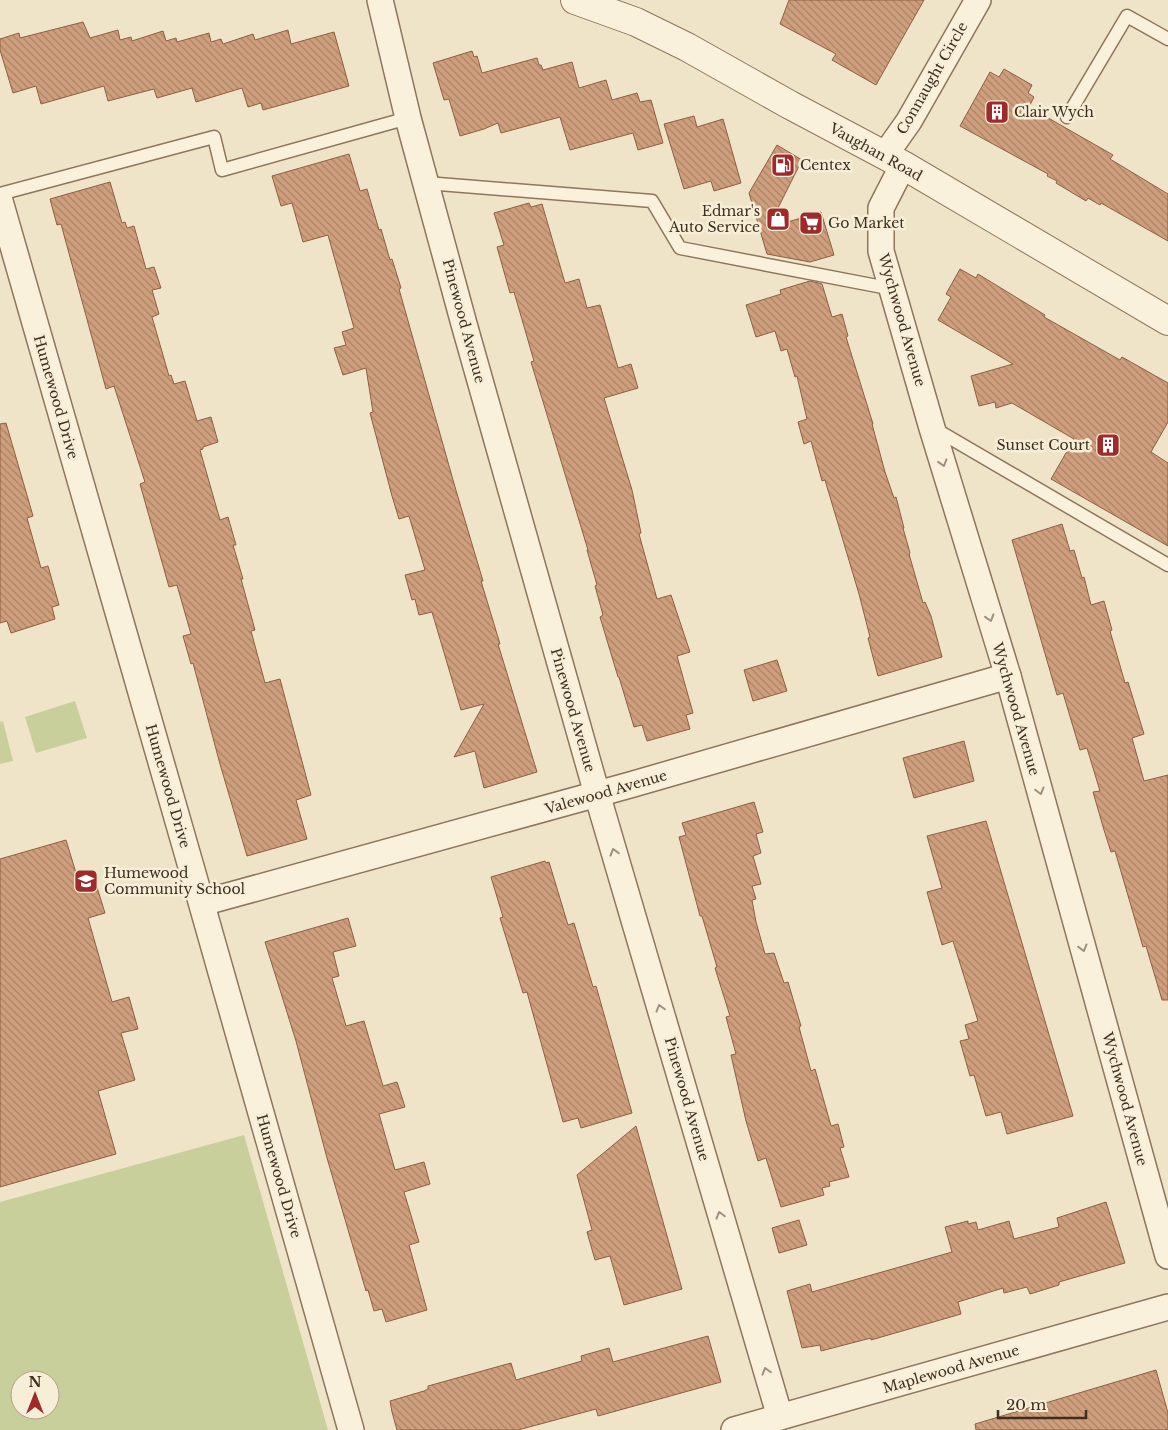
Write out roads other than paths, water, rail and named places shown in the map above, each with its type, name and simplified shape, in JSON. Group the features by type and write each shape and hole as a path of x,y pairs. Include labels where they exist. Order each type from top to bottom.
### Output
{"street":[{"name":"Pinewood Avenue","path":"380,0 408,118 597,794 780,1417"},
{"name":"Vaughan Road","path":"575,0 636,22 688,46 790,105 894,160 1168,321"},
{"name":"Connaught Circle","path":"894,160 909,121 978,0"},
{"name":"Wychwood Avenue","path":"894,160 881,208 881,251 932,428 1008,676 1168,1256"},
{"name":"Humewood Drive","path":"0,202 202,903 351,1430"},
{"name":"Valewood Avenue","path":"202,903 597,794 1008,676"},
{"name":"Maplewood Avenue","path":"734,1430 1168,1307"}],"lane":[{"path":"1066,118 1127,16 1168,39"},
{"path":"0,194 214,137 222,170 408,118"},
{"path":"426,183 652,201 680,248 893,289"},
{"path":"932,428 1168,565"}],"place":[{"name":"Clair Wych","path":"997,112"},
{"name":"Centex","path":"783,165"},
{"name":"Edmar's Auto Service","path":"778,219"},
{"name":"Go Market","path":"811,223"},
{"name":"Sunset Court","path":"1108,445"},
{"name":"Humewood Community School","path":"86,881"}]}
